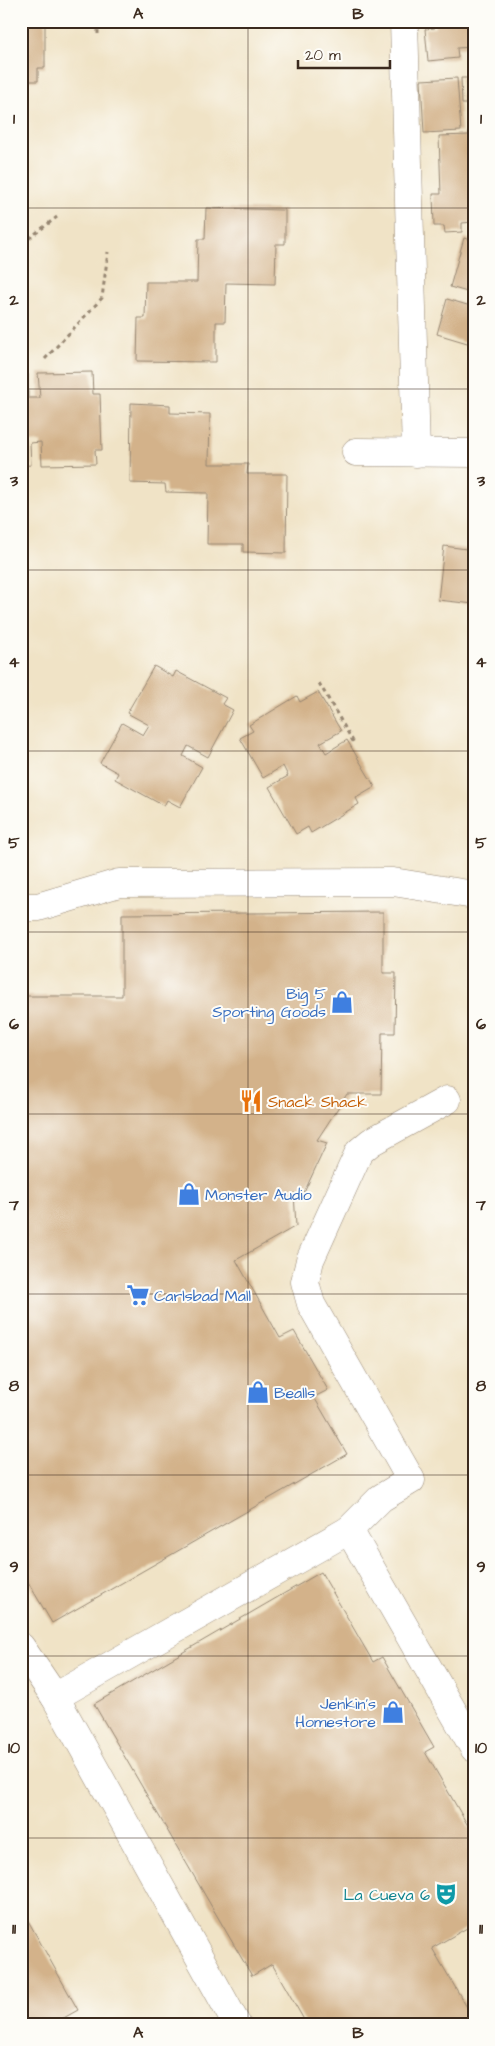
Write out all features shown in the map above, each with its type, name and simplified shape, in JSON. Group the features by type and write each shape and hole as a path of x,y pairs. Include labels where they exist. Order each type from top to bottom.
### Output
{"street":[{"path":"404,21 416,453"},
{"path":"356,452 474,453"},
{"path":"21,907 38,907 119,883 392,882 474,895"},
{"path":"55,1697 349,1530 382,1498 411,1480 311,1304 304,1282 310,1260 359,1152 371,1142 446,1100"},
{"path":"349,1530 474,1748"},
{"path":"21,1647 55,1697 238,2025"}],"path":[{"path":"98,21 98,34"},
{"path":"21,240 28,239 57,217"},
{"path":"45,359 102,298 108,252"},
{"path":"319,683 354,743"}],"building":[{"path":"21,21 45,21 45,68 38,68 38,81 21,81"},
{"path":"434,21 470,21 471,27 474,26 474,47 457,48 458,58 428,61 425,29 435,28"},
{"path":"457,78 461,131 424,133 421,80"},
{"path":"461,78 474,78 474,218 473,222 462,223 462,232 445,233 444,226 434,226 433,194 441,194 439,136 469,135 468,104 462,104"},
{"path":"21,152 23,152 25,201 21,201"},
{"path":"206,208 285,210 285,244 276,244 275,284 226,283 225,322 216,322 216,362 137,361 138,318 145,318 146,282 197,282 198,239 205,239"},
{"path":"464,238 474,241 474,294 450,287"},
{"path":"447,299 474,307 474,345 437,334"},
{"path":"92,372 93,394 100,394 102,450 95,450 96,464 42,465 41,442 30,443 31,465 21,466 21,374 28,374 28,398 40,398 38,373"},
{"path":"131,403 170,405 170,413 210,414 209,464 248,464 247,474 287,474 286,553 243,552 243,544 207,544 208,493 166,492 165,484 130,483"},
{"path":"444,546 474,550 474,604 438,600"},
{"path":"154,666 173,677 176,671 226,698 222,704 233,710 208,757 188,746 183,756 202,767 180,807 167,800 164,806 115,779 118,773 100,763 122,723 143,735 149,725 127,713"},
{"path":"318,692 341,731 320,743 326,753 347,740 375,787 356,798 359,804 311,833 308,827 296,834 269,787 288,776 283,766 263,778 240,738 253,731 249,725 297,696 300,702"},
{"name":"Carlsbad Mall","path":"383,912 383,973 396,973 395,1033 382,1033 381,1094 347,1094 317,1140 327,1143 302,1197 294,1193 296,1226 236,1260 280,1338 294,1331 328,1390 314,1397 347,1454 52,1623 21,1570 21,996 122,996 122,914"},
{"path":"321,1572 373,1662 382,1657 434,1747 425,1752 474,1836 474,1924 432,1948 468,2009 474,2006 474,2025 307,2025 272,1964 252,1976 94,1704"},
{"path":"21,1908 78,2010 51,2025 21,2025"}],"place":[{"name":"Big 5 Sporting Goods","path":"342,1002"},
{"name":"Snack Shack","path":"251,1101"},
{"name":"Monster Audio","path":"189,1194"},
{"name":"Carlsbad Mall","path":"138,1295"},
{"name":"Bealls","path":"258,1392"},
{"name":"Jenkin's Homestore","path":"393,1712"},
{"name":"La Cueva 6","path":"446,1894"}]}
